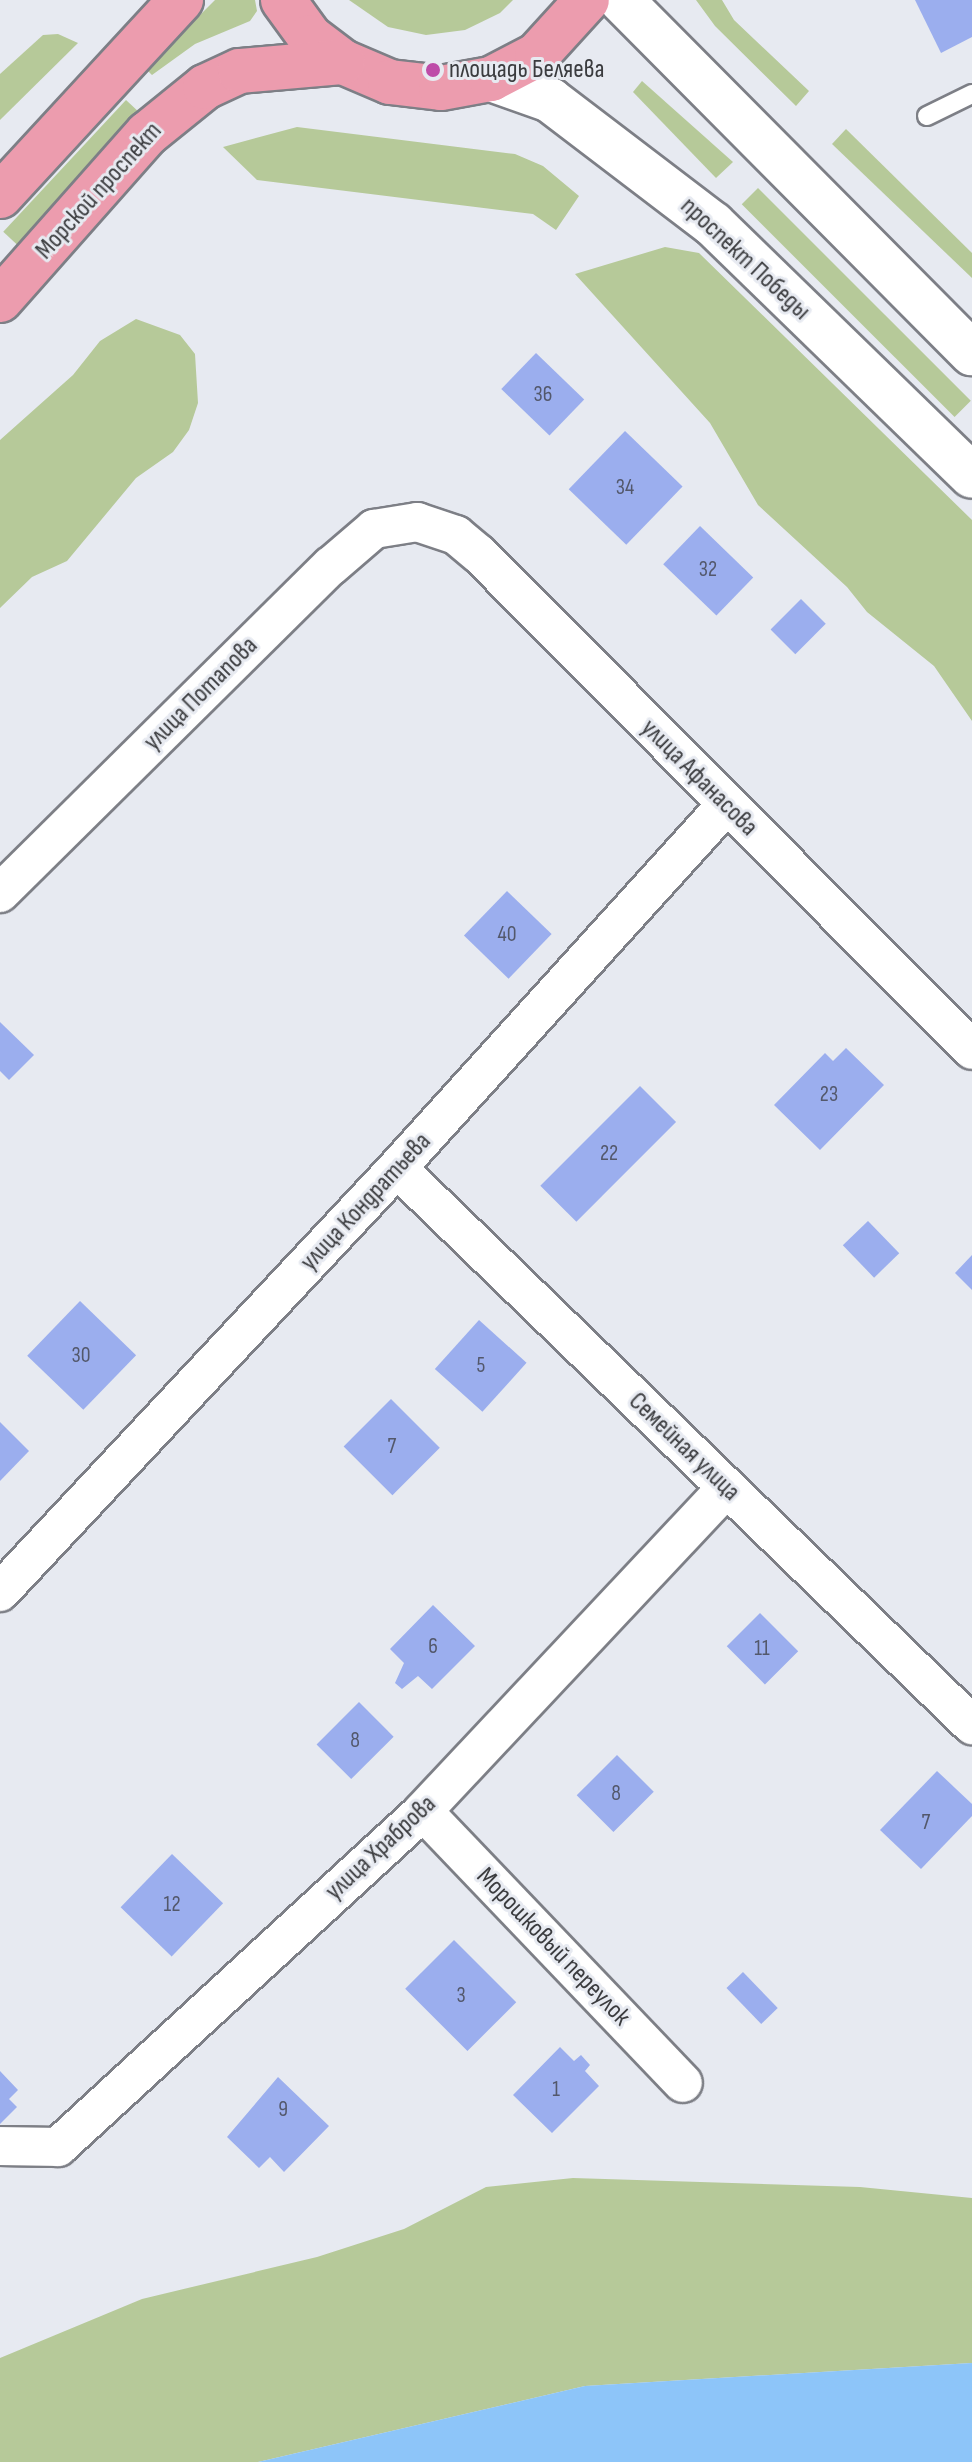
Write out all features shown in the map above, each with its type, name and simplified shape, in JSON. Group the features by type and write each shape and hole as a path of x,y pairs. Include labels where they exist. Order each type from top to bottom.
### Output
{"main road":[{"path":"0,196 181,0"},
{"path":"283,0 310,37 343,62 390,82 428,86 491,79 537,55 587,0"},
{"path":"621,0 972,353"},
{"name":"Морской проспект","path":"0,300 147,134 205,87 240,71 343,62"},
{"name":"проспект Победы","path":"491,79 550,100 713,224 972,476"}],"street":[{"name":"улица Афанасова","path":"417,522 456,535 479,554 725,806 972,1050"},
{"name":"улица Потапова","path":"0,893 331,566 374,529 417,522"},
{"name":"улица Кондратьева","path":"0,1592 397,1168 725,806"},
{"name":"Семейная улица","path":"397,1168 972,1725"},
{"name":"улица Храброва","path":"0,2146 58,2147 423,1811 726,1488"},
{"name":"Морошковый переулок","path":"423,1811 683,2083"}],"lane":[{"path":"927,116 972,94"}],"green space":[{"path":"215,0 255,0 257,11 250,21 195,44 152,75 146,69"},
{"path":"349,0 513,0 500,13 465,30 426,35 388,27"},
{"path":"696,0 722,0 734,20 809,91 796,106 715,26"},
{"path":"58,34 78,43 0,120 0,74 43,35"},
{"path":"642,81 733,162 716,178 633,92"},
{"path":"126,100 142,115 19,247 3,232"},
{"path":"297,127 515,154 543,166 579,196 556,230 533,214 257,180 223,147"},
{"path":"846,129 972,253 972,278 832,144"},
{"path":"758,188 971,401 955,417 742,204"},
{"path":"665,247 699,253 972,520 972,721 934,666 867,612 847,587 758,505 710,423 575,274"},
{"path":"136,319 180,335 195,354 198,403 189,430 173,452 136,478 67,561 32,577 0,608 0,440 73,375 100,341"},
{"path":"573,2178 860,2187 972,2198 972,2363 585,2386 258,2462 0,2462 0,2358 142,2299 317,2257 404,2229 486,2187"}],"water":[{"path":"972,2363 972,2462 258,2462 585,2386"}],"building":[{"path":"915,0 972,0 972,37 941,53"},
{"path":"536,353 584,400 549,436 501,389"},
{"path":"625,431 683,487 626,545 569,489"},
{"path":"700,526 753,577 716,616 663,564"},
{"path":"801,599 826,624 795,654 771,629"},
{"path":"507,891 552,934 509,979 464,936"},
{"path":"0,1022 34,1055 9,1080 0,1071"},
{"path":"846,1048 884,1085 820,1150 774,1105 825,1053 833,1061"},
{"path":"640,1086 676,1122 576,1222 540,1186"},
{"path":"868,1221 899,1253 874,1278 843,1245"},
{"path":"972,1255 972,1290 955,1273"},
{"path":"80,1301 136,1355 83,1410 27,1356"},
{"path":"479,1320 527,1363 482,1412 435,1369"},
{"path":"391,1399 440,1448 392,1495 344,1446"},
{"path":"0,1422 29,1451 0,1481"},
{"path":"433,1605 475,1646 432,1689 418,1676 402,1689 395,1683 404,1663 390,1649"},
{"path":"760,1613 798,1651 765,1684 727,1646"},
{"path":"359,1702 394,1737 351,1779 317,1744"},
{"path":"617,1755 654,1792 613,1832 577,1795"},
{"path":"937,1771 972,1804 972,1816 921,1869 880,1830"},
{"path":"172,1854 223,1903 172,1957 121,1907"},
{"path":"454,1940 516,2002 467,2051 405,1989"},
{"path":"743,1972 778,2008 761,2024 726,1988"},
{"path":"560,2047 574,2061 581,2055 590,2065 585,2071 599,2086 552,2133 513,2095"},
{"path":"0,2071 18,2090 9,2099 17,2107 0,2124"},
{"path":"278,2077 329,2126 284,2172 270,2157 259,2168 227,2137"}],"place":[{"name":"площадь Беляева","path":"433,70"}]}
